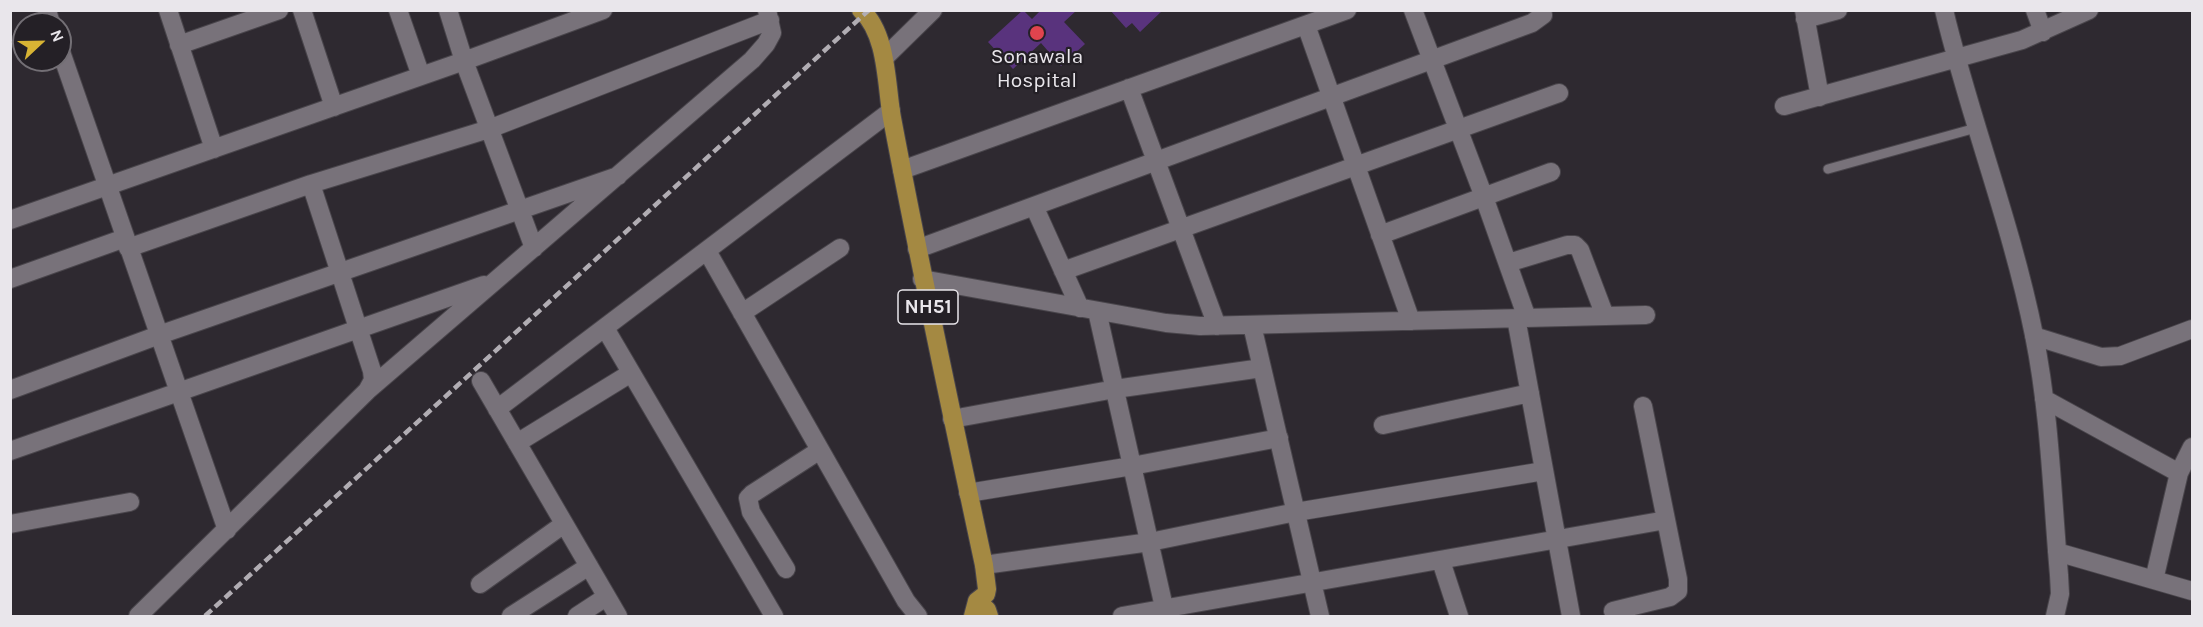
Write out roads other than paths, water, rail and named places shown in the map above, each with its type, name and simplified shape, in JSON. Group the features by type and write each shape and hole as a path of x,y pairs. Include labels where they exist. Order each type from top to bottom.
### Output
{"highway":[{"name":"NH51","path":"861,10 877,34 884,58 891,111 922,279 984,565 986,594 975,609"},
{"name":"NH51","path":"975,609 987,610 989,616"}],"street":[{"path":"168,10 214,149"},
{"path":"179,45 279,10"},
{"path":"302,10 334,107"},
{"path":"398,10 421,76"},
{"path":"448,10 464,61 534,248"},
{"path":"10,220 603,10"},
{"path":"884,58 933,10"},
{"path":"902,170 1347,10"},
{"path":"1413,10 1508,263 1522,318 1530,393 1571,616"},
{"path":"917,249 1532,23 1543,15 1542,10"},
{"path":"1820,97 1804,15 1838,10"},
{"path":"1944,10 2022,284 2034,336 2044,399 2057,552 2060,594 2055,616"},
{"path":"2035,10 2043,32"},
{"path":"1784,106 1958,59 2043,32 2089,10"},
{"path":"10,279 489,129 768,15 772,33 752,60 367,391 138,616"},
{"path":"1306,25 1411,321"},
{"path":"68,72 227,530"},
{"path":"1129,88 1217,326"},
{"path":"1063,271 1559,93"},
{"path":"497,409 891,111"},
{"path":"1380,235 1551,172"},
{"path":"10,390 159,335 618,176"},
{"path":"311,184 372,371 373,380 367,391"},
{"path":"1034,206 1063,271 1088,310 1115,389 1166,613"},
{"path":"1508,263 1567,245 1575,245 1580,250 1605,316"},
{"path":"742,313 840,248"},
{"path":"707,251 906,601 918,616"},
{"path":"922,279 1166,323 1217,326 1646,315"},
{"path":"10,451 495,281"},
{"path":"1252,325 1320,616"},
{"path":"605,328 774,616"},
{"path":"2034,336 2102,357 2120,356 2193,328"},
{"path":"952,419 1115,389 1262,368"},
{"path":"517,443 631,373"},
{"path":"481,381 618,616"},
{"path":"1383,425 1530,393"},
{"path":"2044,399 2179,473"},
{"path":"1613,611 1661,608 1678,591 1678,579 1643,406"},
{"path":"968,493 1132,466 1279,438"},
{"path":"2154,580 2179,473 2193,447"},
{"path":"786,569 751,512 748,498 820,450"},
{"path":"984,565 1150,542 1296,512 1544,471"},
{"path":"10,524 130,502"},
{"path":"1122,616 1166,613 1313,583 1666,520"},
{"path":"480,584 564,524"},
{"path":"2057,552 2193,591"},
{"path":"1441,561 1459,616"},
{"path":"511,616 588,566"},
{"path":"577,616 606,597"}],"lane":[{"path":"1828,169 1976,128"}],"railway":[{"path":"205,616 869,10"}],"place":[{"name":"Sonawala Hospital","path":"1037,33"}]}
